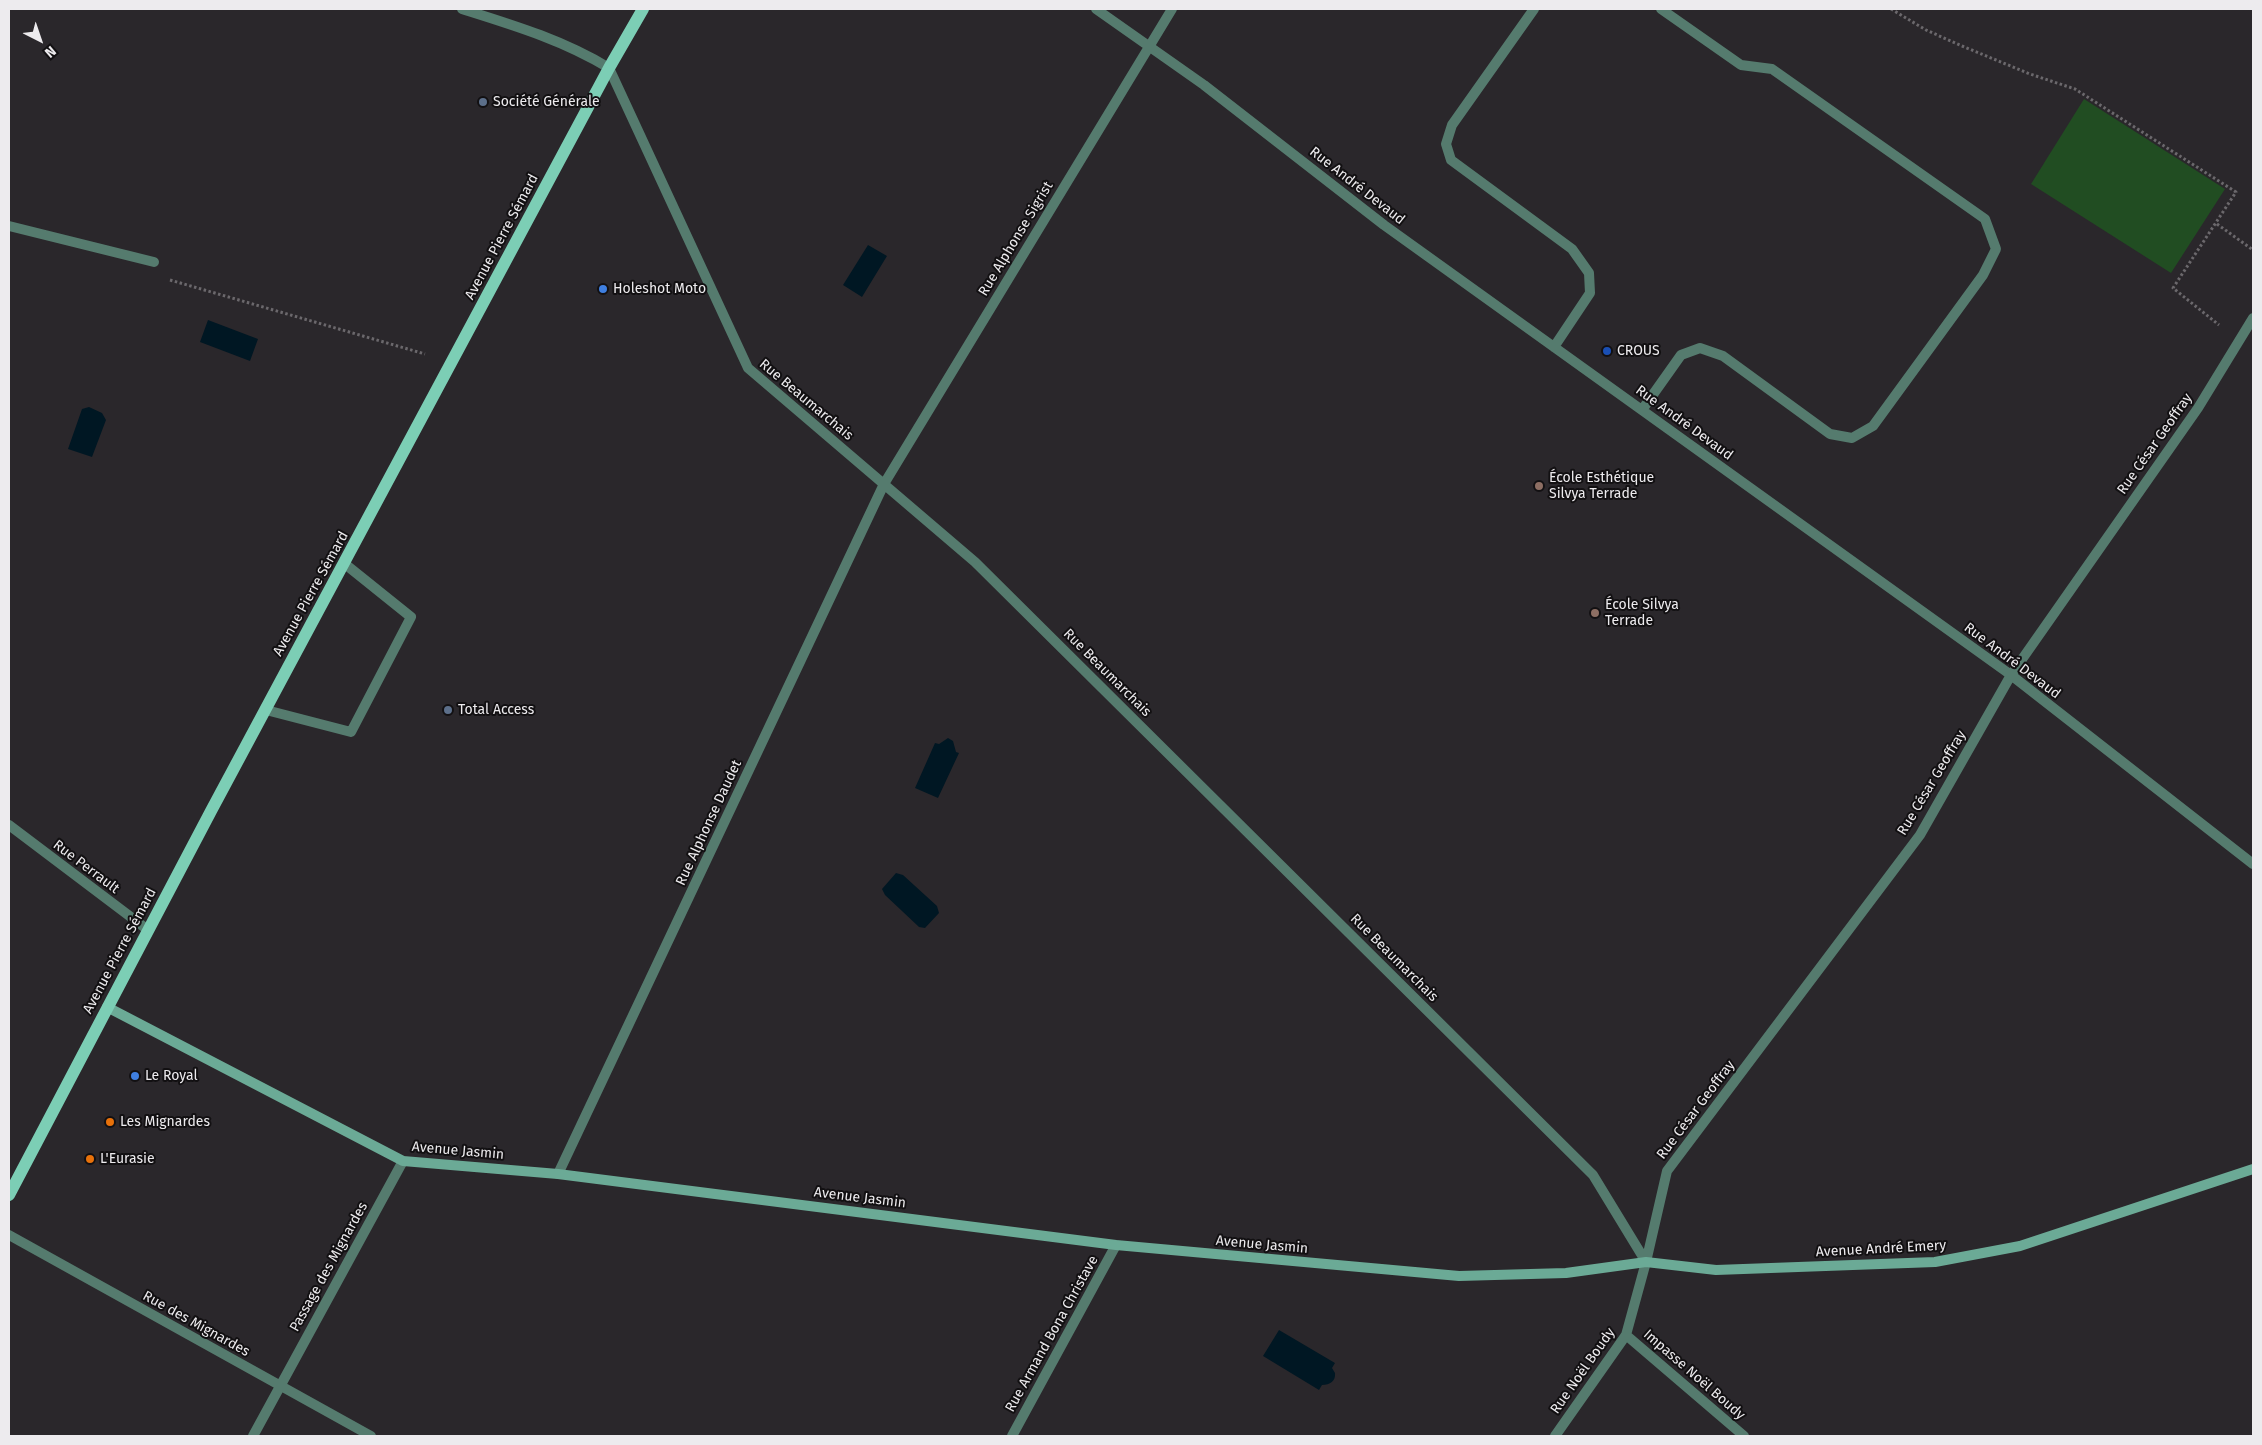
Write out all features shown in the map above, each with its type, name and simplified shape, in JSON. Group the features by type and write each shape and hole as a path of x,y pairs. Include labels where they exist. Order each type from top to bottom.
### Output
{"main road":[{"name":"Avenue Pierre Sémard","path":"9,1195 148,930 452,361 609,68 643,9"}],"street":[{"path":"462,9 527,29 585,54 609,68"},
{"name":"Rue André Devaud","path":"1096,9 1204,85 1384,225 2011,675 2253,864"},
{"name":"Rue Alphonse Sigrist","path":"884,484 1172,9"},
{"path":"1534,9 1452,125 1446,144 1451,160 1572,249 1589,274 1590,293 1554,347"},
{"path":"1642,410 1680,355 1700,348 1723,356 1830,434 1852,438 1873,426 1983,275 1996,249 1985,219 1772,69 1741,66 1661,9"},
{"name":"Rue Beaumarchais","path":"609,68 748,368 975,562 1593,1174 1646,1262"},
{"path":"9,226 154,262"},
{"name":"Rue César Geoffray","path":"1646,1262 1667,1171 1920,835 2011,675 2198,408 2253,318"},
{"name":"Rue Alphonse Daudet","path":"558,1174 884,484"},
{"path":"266,710 351,732 411,617 345,564"},
{"name":"Rue Perrault","path":"9,826 148,930"},
{"name":"Avenue Jasmin","path":"108,1007 403,1160 558,1174 1116,1245 1460,1276 1566,1273 1646,1262"},
{"name":"Passage des Mignardes","path":"253,1436 403,1160"},
{"name":"Avenue André Emery","path":"1646,1262 1716,1270 1935,1262 2020,1246 2253,1169"},
{"name":"Rue des Mignardes","path":"9,1235 371,1436"},
{"name":"Rue Armand Bona Christave","path":"1012,1436 1116,1245"},
{"name":"Rue Noël Boudy","path":"1555,1436 1626,1336 1646,1262"},
{"name":"Impasse Noël Boudy","path":"1626,1336 1744,1436"}],"path":[{"path":"1891,9 1926,30 1962,46 2030,74 2075,89 2236,192 2217,224 2173,288 2239,341"},
{"path":"2217,224 2253,250"},
{"path":"154,262 158,277 452,361"}],"green space":[{"path":"2084,99 2225,189 2171,273 2031,184"}],"water":[{"path":"868,245 887,256 862,297 843,285"},
{"path":"208,320 258,339 250,361 200,342"},
{"path":"89,407 102,413 106,420 92,457 68,449 82,409"},
{"path":"948,738 953,741 956,752 959,753 938,798 915,788 935,743 939,744"},
{"path":"896,873 903,875 937,906 939,913 925,928 919,927 885,895 882,889"},
{"path":"1279,1330 1335,1363 1332,1368 1335,1378 1332,1382 1322,1385 1319,1390 1263,1356"}],"place":[{"name":"Société Générale","path":"483,102"},
{"name":"Holeshot Moto","path":"603,289"},
{"name":"CROUS","path":"1607,351"},
{"name":"École Esthétique Silvya Terrade","path":"1539,486"},
{"name":"École Silvya Terrade","path":"1595,613"},
{"name":"Total Access","path":"448,710"},
{"name":"Le Royal","path":"135,1076"},
{"name":"Les Mignardes","path":"110,1122"},
{"name":"L'Eurasie","path":"90,1159"}]}
